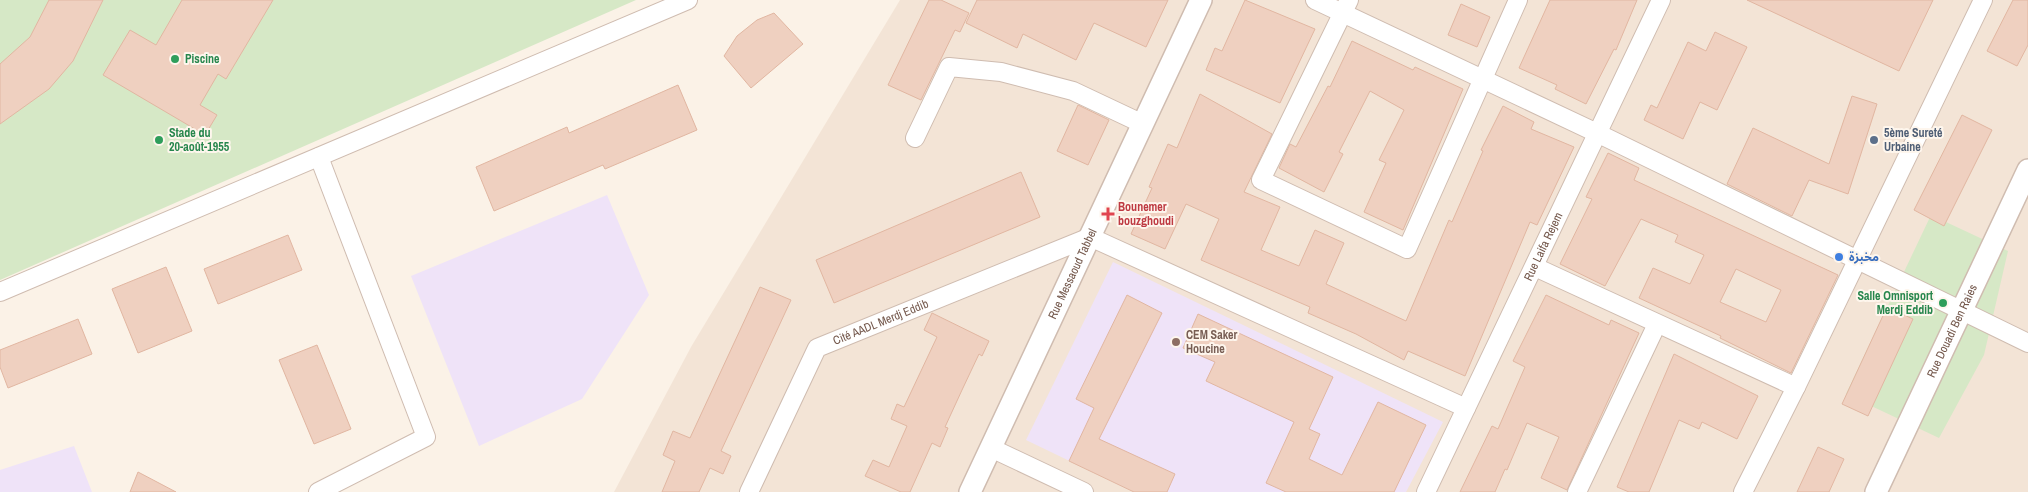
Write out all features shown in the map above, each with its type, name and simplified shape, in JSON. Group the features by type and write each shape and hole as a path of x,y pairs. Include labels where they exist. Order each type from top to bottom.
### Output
{"street":[{"path":"0,292 688,0"},
{"name":"Rue Messaoud Tabbel","path":"970,492 1201,0"},
{"path":"1315,0 1346,6 1481,78 2028,343"},
{"path":"1346,6 1261,180 1407,249 1481,78 1518,0"},
{"name":"Rue Laifa Rejem","path":"1426,492 1662,0"},
{"path":"1743,492 1858,261 1983,0"},
{"path":"915,138 948,67 1001,72 1073,91 1143,124"},
{"path":"318,492 426,437 319,157"},
{"name":"Rue Douadi Ben Raies","path":"1876,492 1962,311 2022,201 2028,170"},
{"path":"1090,237 1466,408"},
{"name":"Cité AADL Merdj Eddib","path":"749,492 817,348 1090,237"},
{"path":"1535,267 1796,387"},
{"path":"1576,492 1656,324"},
{"path":"991,448 1084,492"}],"shaded area":[{"path":"900,0 2028,0 2028,492 614,492 691,347"},
{"path":"607,195 649,295 582,399 479,446 411,276"},
{"name":"CEM Saker Houcine","path":"1113,262 1443,422 1406,492 1134,492 1026,440"},
{"path":"74,446 92,492 0,492 0,470"}],"green space":[{"name":"Stade du 20-août-1955","path":"0,0 636,0 0,280"},
{"name":"Salle Omnisport Merdj Eddib","path":"1931,215 2008,251 1984,355 1939,438 1846,394"}],"building":[{"path":"49,0 103,0 73,61 49,89 0,124 0,64 30,37"},
{"name":"Piscine","path":"182,0 273,0 226,79 218,74 200,105 217,115 205,135 103,75 130,30 156,45"},
{"path":"929,0 941,0 969,13 960,32 955,30 921,100 888,85"},
{"path":"977,0 1168,0 1146,47 1094,23 1076,60 1023,34 1017,48 966,23"},
{"path":"1245,0 1315,29 1280,103 1206,70 1215,48 1222,51"},
{"path":"1550,0 1637,0 1616,50 1614,49 1586,104 1555,89 1557,85 1519,68"},
{"path":"1747,0 1933,0 1899,71"},
{"path":"2013,0 2028,0 2028,45 2017,66 1987,51"},
{"path":"1461,4 1490,17 1477,47 1448,35"},
{"path":"774,13 803,44 751,88 724,56 737,36 757,20"},
{"path":"1715,32 1747,47 1717,110 1700,102 1683,139 1644,120 1651,105 1657,108 1688,42 1706,51"},
{"path":"1352,41 1413,70 1415,67 1463,89 1403,230 1364,212 1386,163 1379,160 1404,110 1370,91 1339,152 1343,154 1324,192 1279,168 1290,144 1296,147 1328,86 1330,87"},
{"path":"678,85 697,130 605,169 603,165 494,211 476,167 567,127 569,133"},
{"path":"1200,94 1272,134 1244,192 1280,207 1261,250 1299,266 1315,230 1344,243 1326,284 1406,321 1449,220 1452,222 1483,151 1481,150 1503,106 1534,122 1531,129 1574,147 1537,225 1530,222 1465,376 1408,351 1404,360 1356,334 1308,313 1310,307 1201,260 1219,219 1186,204 1165,249 1131,234 1152,188 1149,187 1168,144 1177,148"},
{"path":"1852,96 1877,104 1848,194 1809,180 1792,216 1727,184 1753,128 1829,164"},
{"path":"1078,105 1109,120 1088,165 1057,151"},
{"path":"1962,115 1992,130 1944,226 1914,210"},
{"path":"1608,153 1639,168 1634,180 1838,275 1791,373 1720,338 1721,336 1639,298 1653,268 1690,284 1704,255 1675,242 1678,235 1641,219 1605,286 1560,264 1592,199 1586,197","holes":["1736,269 1781,290 1766,322 1720,302"]},
{"path":"1021,172 1040,217 834,303 816,260"},
{"path":"288,235 302,270 218,304 204,269"},
{"path":"166,267 192,331 138,353 112,289"},
{"path":"760,287 791,300 721,451 731,456 723,474 710,468 699,492 662,492 675,461 663,455 673,431 690,438"},
{"path":"1127,295 1162,313 1099,439 1175,474 1167,492 1134,492 1069,461 1094,408 1076,399"},
{"path":"1546,295 1609,325 1611,320 1639,333 1567,490 1541,478 1559,437 1527,423 1507,470 1505,469 1495,492 1460,492 1492,426 1498,429 1525,367 1513,361"},
{"path":"1887,307 1913,319 1868,416 1842,404"},
{"path":"932,313 989,341 982,356 979,354 962,390 945,427 948,428 940,447 932,443 910,492 901,492 865,476 873,460 889,467 907,426 891,419 897,404 904,407 937,337 924,330"},
{"path":"1198,314 1333,377 1309,429 1320,434 1309,459 1342,475 1378,402 1426,425 1394,492 1286,492 1266,483 1294,422 1206,381 1215,362 1183,348"},
{"path":"78,319 92,354 8,388 0,367 0,350"},
{"path":"317,345 351,429 314,444 279,360"},
{"path":"1674,354 1758,396 1737,439 1702,422 1699,429 1679,420 1649,492 1629,492 1617,487"},
{"path":"1818,447 1844,459 1829,492 1797,492"},
{"path":"138,472 176,492 130,492"}],"place":[{"name":"Piscine","path":"175,59"},
{"name":"Stade du 20-août-1955","path":"159,140"},
{"name":"5ème Sureté Urbaine","path":"1874,140"},
{"name":"Bounemer bouzghoudi","path":"1108,214"},
{"name":"مخبزة","path":"1839,257"},
{"name":"Salle Omnisport Merdj Eddib","path":"1943,303"},
{"name":"CEM Saker Houcine","path":"1176,342"}]}
